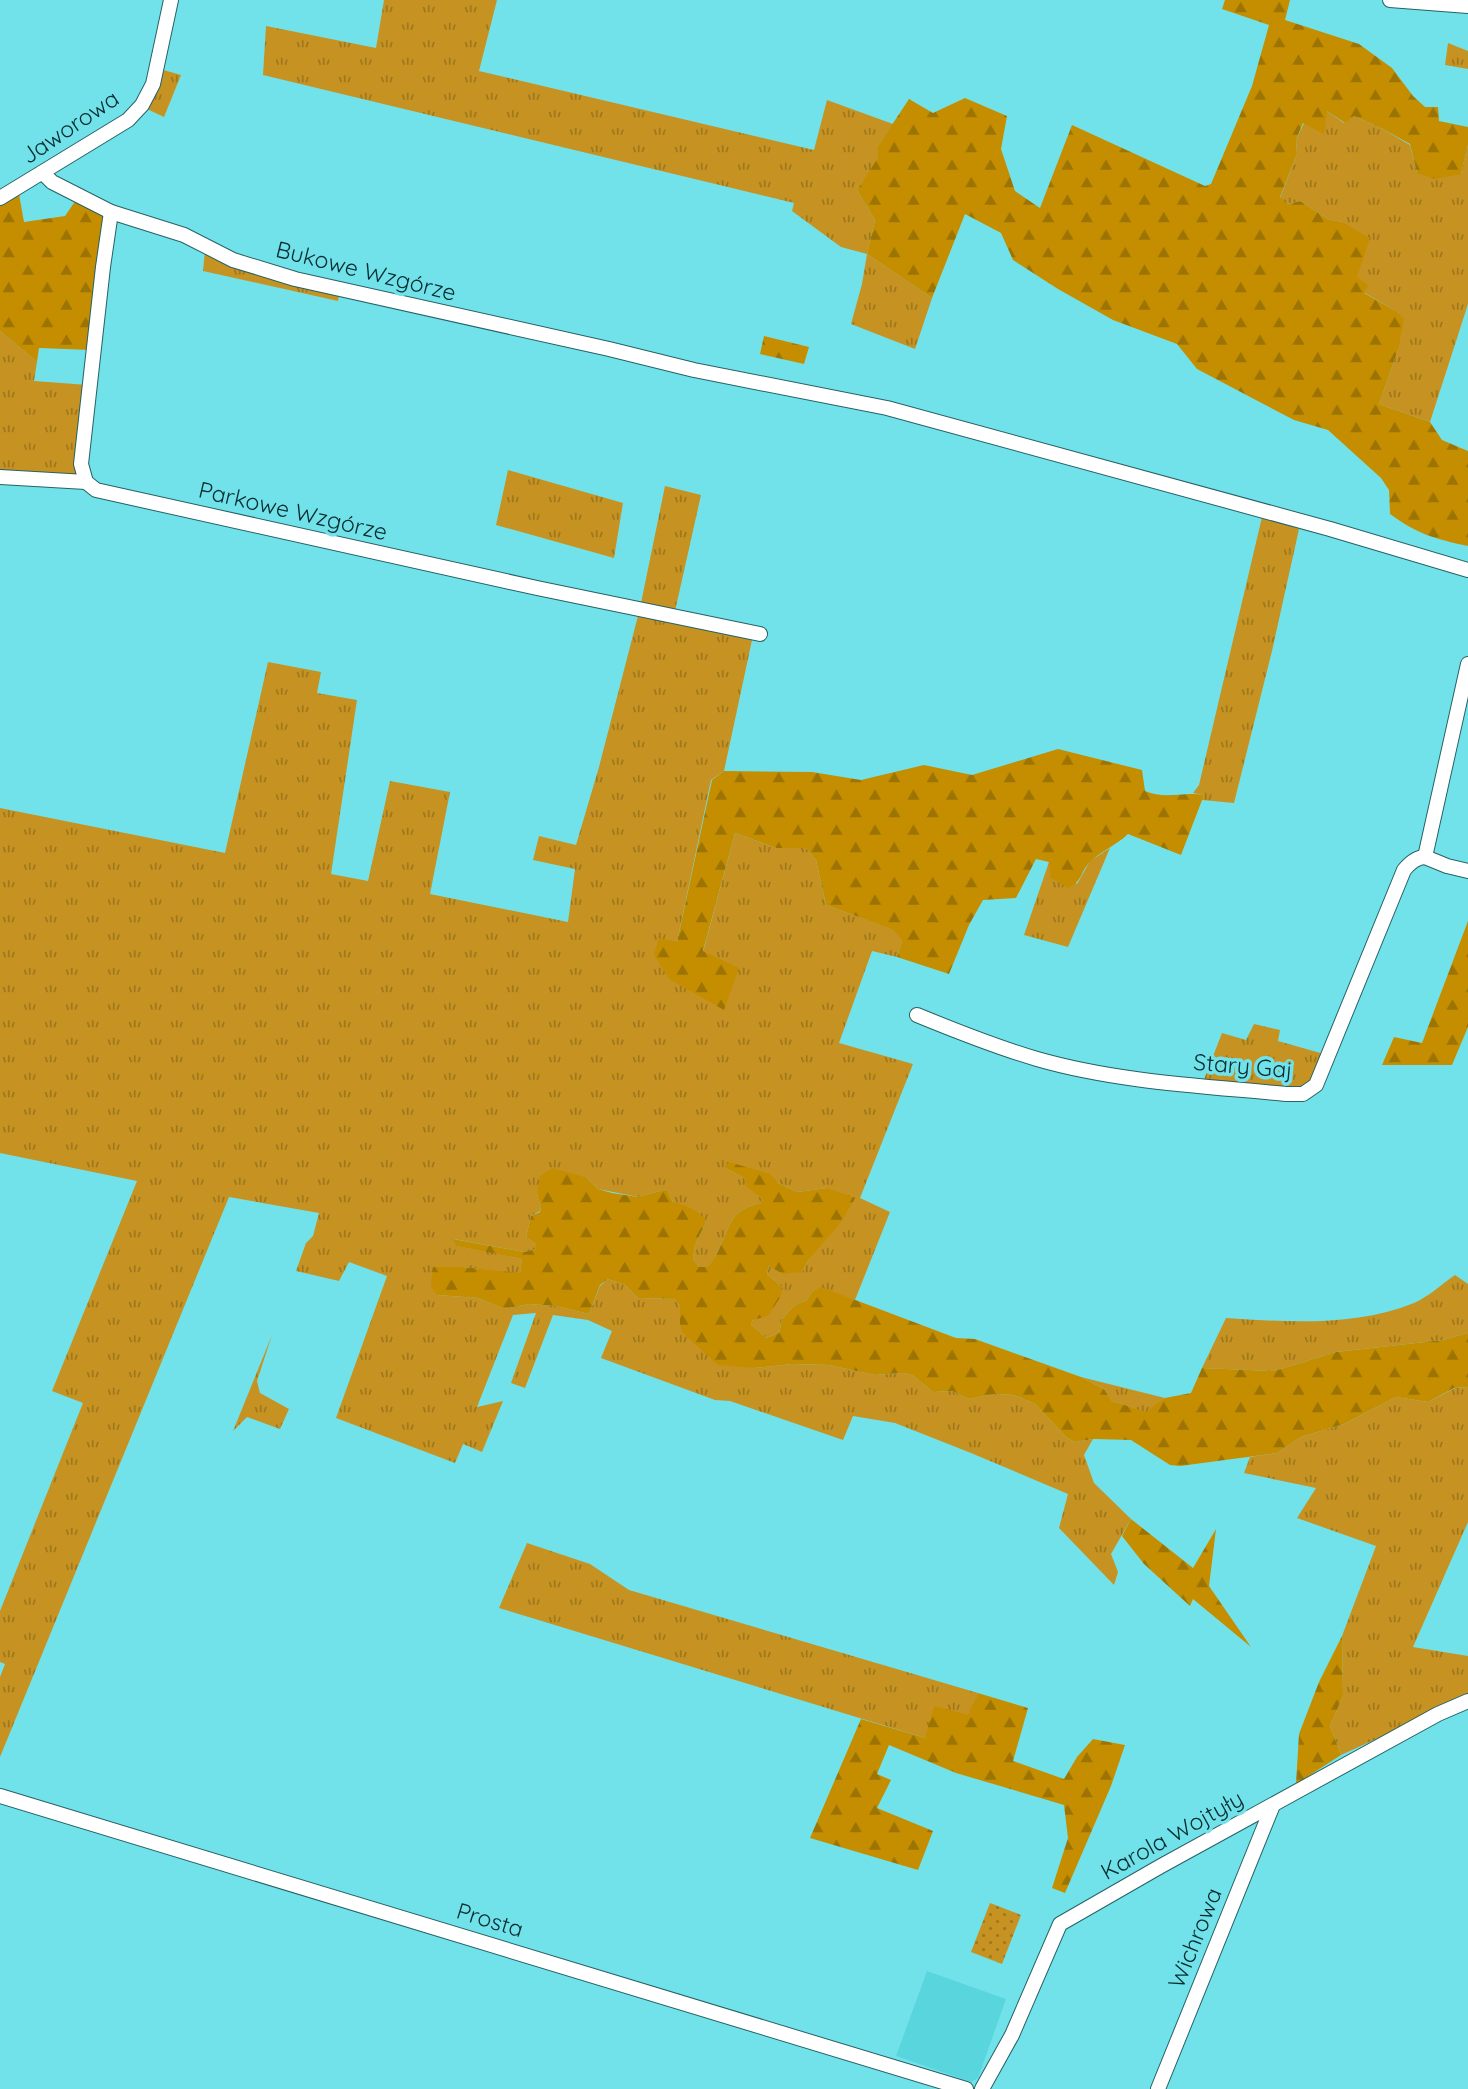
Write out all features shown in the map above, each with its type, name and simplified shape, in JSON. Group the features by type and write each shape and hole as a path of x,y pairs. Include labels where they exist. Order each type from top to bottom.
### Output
{"street":[{"name":"Jaworowa","path":"0,198 128,120 142,105 153,84 171,0"},
{"path":"1390,0 1468,6"},
{"name":"Bukowe Wzgórze","path":"43,173 52,182 111,212 184,235 233,260 295,279 694,370 887,408 1330,529 1468,570"},
{"path":"86,482 81,464 111,212"},
{"name":"Parkowe Wzgórze","path":"0,477 86,482 96,490 760,634"},
{"path":"1468,664 1424,858 1468,871"},
{"name":"Stary Gaj","path":"916,1016 1037,1059 1091,1071 1152,1080 1303,1094 1316,1084 1404,870 1420,857 1424,858"},
{"name":"Karola Wojtyły","path":"982,2089 1012,2035 1060,1924 1438,1714 1468,1701"},
{"name":"Prosta","path":"0,1796 966,2089"},
{"name":"Wichrowa","path":"1158,2089 1273,1805"}],"shaded area":[{"path":"927,1971 1006,1999 978,2078 971,2082 896,2056"}],"green space":[{"path":"384,0 497,0 479,71 814,150 827,100 893,124 878,146 879,158 857,190 875,220 867,254 841,247 792,211 794,203 263,75 266,26 376,48"},
{"path":"1225,0 1290,0 1285,20 1359,44 1392,68 1425,107 1438,107 1439,121 1468,127 1468,145 1461,174 1435,179 1417,173 1410,144 1354,116 1345,123 1327,111 1324,134 1303,123 1296,140 1297,154 1280,197 1287,204 1300,201 1328,219 1342,222 1370,238 1357,277 1368,285 1364,293 1404,319 1398,350 1379,404 1430,422 1442,440 1468,451 1468,546 1427,535 1390,514 1389,490 1381,478 1328,430 1294,420 1197,369 1177,344 1113,320 1058,289 1013,260 1001,233 965,214 932,298 867,254 875,220 857,190 878,158 878,146 909,99 933,113 965,98 1007,116 1001,149 1015,191 1040,208 1072,125 1205,186 1211,184 1252,86 1269,25 1222,9"},
{"path":"1448,43 1468,51 1468,69 1445,65"},
{"path":"160,69 181,75 164,117 145,108"},
{"path":"1327,111 1344,123 1354,116 1410,145 1417,173 1461,174 1468,145 1468,304 1430,422 1379,404 1398,350 1394,310 1363,292 1342,222 1328,219 1300,201 1286,204 1280,198 1297,154 1296,140 1304,123"},
{"path":"19,194 24,222 65,216 78,197 105,216 91,350 39,348 37,362 0,331 0,205"},
{"path":"205,250 339,295 338,301 203,271"},
{"path":"867,254 932,298 915,349 851,324"},
{"path":"0,331 37,362 34,381 88,385 78,477 0,474"},
{"path":"764,336 809,347 804,364 760,354"},
{"path":"508,470 623,503 614,558 496,525"},
{"path":"665,486 701,495 675,611 755,626 724,771 711,780 677,942 703,952 735,833 776,848 806,848 816,860 826,905 895,930 902,941 897,957 872,951 839,1043 913,1064 860,1198 890,1212 855,1300 821,1288 812,1292 807,1300 795,1305 782,1319 779,1333 766,1338 751,1324 782,1287 767,1274 769,1266 802,1272 809,1259 827,1188 797,1192 778,1183 727,1169 744,1178 748,1187 762,1199 760,1203 743,1209 733,1219 708,1268 699,1267 693,1259 695,1245 706,1222 673,1202 667,1189 638,1197 598,1189 587,1178 537,1194 540,1211 531,1216 526,1237 536,1244 537,1249 524,1252 454,1239 457,1246 522,1259 520,1274 463,1267 434,1267 437,1295 478,1298 504,1309 529,1304 556,1306 589,1314 600,1286 608,1279 625,1285 638,1298 674,1299 680,1306 680,1325 755,1368 792,1364 829,1365 874,1375 912,1375 933,1392 952,1391 969,1399 994,1394 1014,1395 1035,1404 1067,1438 1075,1442 1093,1439 1084,1455 1094,1483 1131,1519 1111,1554 1118,1572 1114,1585 1059,1528 1068,1494 895,1423 853,1416 843,1440 730,1401 715,1400 601,1358 612,1331 588,1320 553,1315 525,1388 511,1383 536,1313 513,1315 477,1407 503,1401 482,1452 463,1444 455,1463 336,1418 387,1276 349,1262 339,1281 296,1271 306,1243 313,1236 319,1213 229,1197 0,1757 0,1677 5,1664 0,1662 0,1611 83,1403 52,1391 137,1181 0,1153 0,808 225,853 268,662 321,672 317,693 357,700 331,874 368,881 390,781 450,792 430,894 568,922 575,869 533,860 539,836 576,845 640,608"},
{"path":"1262,517 1299,529 1234,803 1202,800 1204,795 1193,793 1199,785"},
{"path":"1058,749 1142,770 1145,791 1153,794 1204,795 1181,855 1128,834 1094,858 1079,879 1068,888 1051,878 1049,862 1036,859 1016,898 983,900 969,925 949,974 897,957 902,941 894,930 826,905 816,860 806,848 776,848 735,833 703,951 739,968 724,1010 669,979 654,954 659,938 677,942 712,780 724,771 812,772 861,780 924,765 972,775"},
{"path":"1110,848 1068,947 1024,935 1049,862 1077,884 1090,861"},
{"path":"1468,921 1468,1027 1452,1065 1382,1065 1394,1037 1422,1043"},
{"path":"1254,1024 1280,1030 1278,1041 1324,1054 1312,1084 1301,1091 1203,1082 1222,1033 1246,1040"},
{"path":"729,1162 770,1174 778,1183 797,1192 827,1188 855,1198 841,1222 809,1259 802,1272 783,1274 769,1266 767,1274 782,1287 781,1296 768,1316 753,1320 751,1324 766,1338 779,1333 782,1319 795,1305 807,1300 812,1292 821,1287 956,1338 975,1339 1081,1377 1104,1389 1112,1401 1146,1412 1165,1398 1191,1393 1202,1368 1274,1371 1336,1352 1443,1340 1468,1333 1468,1387 1454,1388 1428,1402 1396,1397 1344,1424 1301,1437 1277,1453 1180,1466 1170,1465 1131,1440 1093,1439 1075,1442 1067,1438 1035,1404 1014,1395 994,1394 969,1399 952,1391 933,1392 912,1375 874,1375 829,1365 792,1364 755,1368 718,1365 683,1333 680,1306 674,1299 638,1298 625,1285 608,1279 600,1285 589,1314 556,1306 529,1304 504,1309 478,1298 437,1295 431,1287 433,1267 520,1273 522,1259 456,1246 453,1239 524,1252 536,1249 536,1244 526,1237 531,1216 540,1212 537,1194 540,1176 553,1168 587,1178 598,1189 612,1193 638,1197 667,1189 673,1202 696,1211 706,1222 695,1245 693,1259 699,1267 708,1267 733,1219 743,1209 760,1203 762,1199 747,1187 744,1178 727,1169"},
{"path":"1455,1275 1468,1284 1468,1333 1443,1340 1336,1352 1274,1371 1202,1368 1226,1318 1321,1321 1368,1316 1414,1303"},
{"path":"272,1335 257,1381 260,1393 289,1409 280,1429 247,1417 233,1431"},
{"path":"1081,1377 1165,1398 1147,1413 1112,1401 1104,1389"},
{"path":"1468,1387 1468,1522 1413,1647 1468,1656 1468,1697 1341,1755 1330,1726 1343,1696 1342,1636 1376,1546 1297,1518 1316,1488 1244,1473 1250,1457 1277,1453 1301,1437 1344,1424 1396,1397 1428,1402 1455,1388"},
{"path":"1131,1519 1193,1568 1216,1529 1209,1586 1251,1647 1193,1599 1190,1606 1144,1564 1122,1536"},
{"path":"527,1543 590,1564 629,1590 978,1693 969,1715 925,1738 499,1608"},
{"path":"1342,1636 1343,1696 1330,1726 1341,1755 1296,1784 1299,1734 1319,1682"},
{"path":"978,1693 1028,1708 1013,1761 1064,1779 1077,1757 1093,1739 1125,1745 1111,1786 1065,1893 1052,1888 1068,1838 1064,1805 956,1773 889,1745 877,1774 891,1780 877,1808 933,1831 918,1870 810,1838 861,1719 925,1738 934,1706 968,1715"},
{"path":"990,1903 1021,1915 1002,1964 971,1952"}]}
